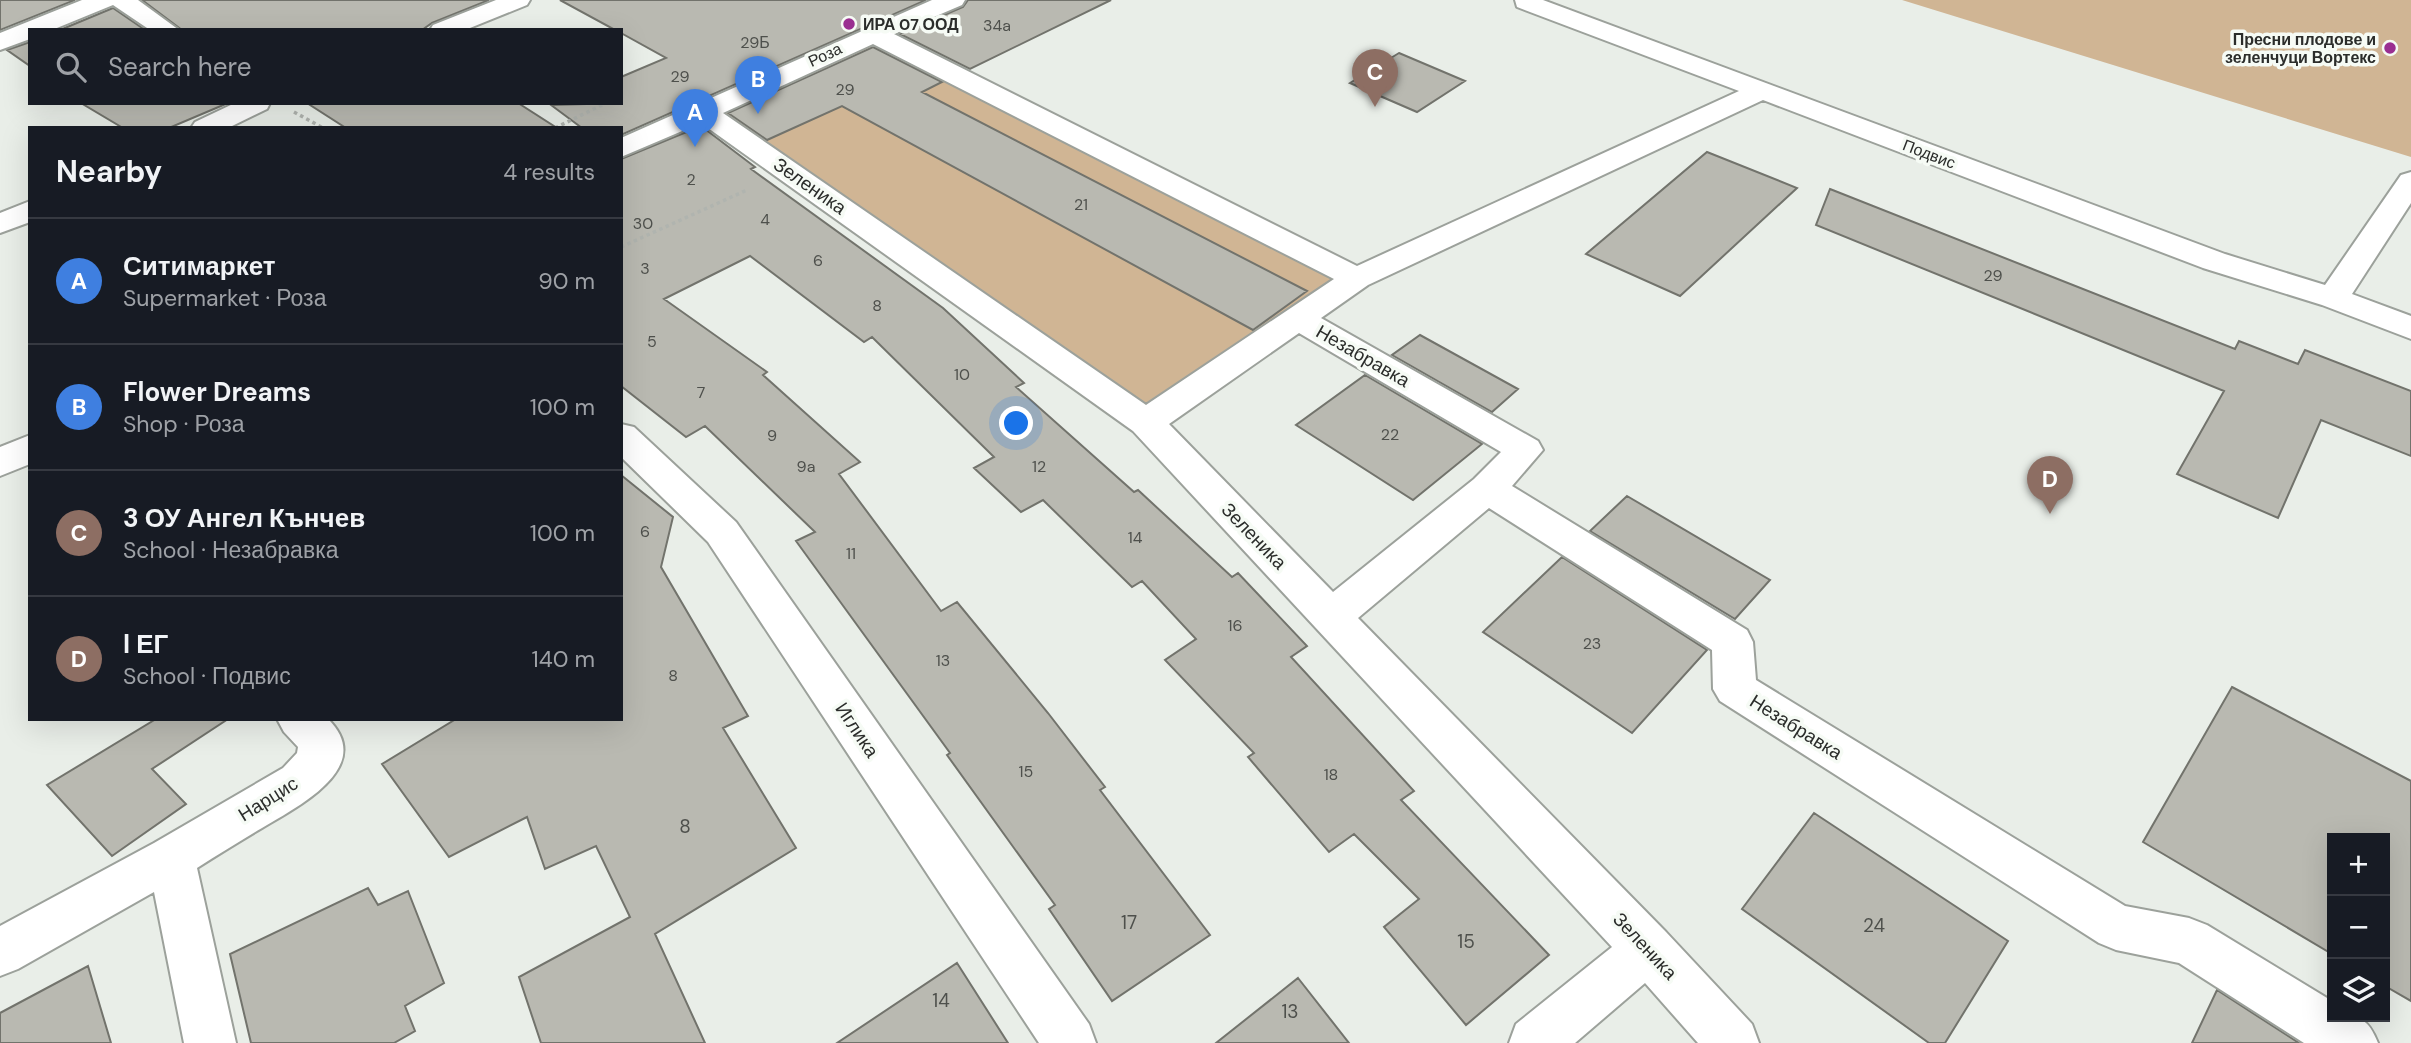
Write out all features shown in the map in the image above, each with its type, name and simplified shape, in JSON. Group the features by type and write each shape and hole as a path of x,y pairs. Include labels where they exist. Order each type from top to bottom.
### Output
{"street":[{"path":"35,28 104,0"},
{"path":"122,0 164,28"},
{"path":"447,28 518,0"},
{"name":"Роза","path":"623,148 953,0"},
{"name":"Подвис","path":"1528,1 2214,261 2333,298 2411,328"},
{"path":"0,42 28,31"},
{"path":"873,34 1357,278"},
{"path":"1146,422 1357,278 1761,91"},
{"path":"209,126 253,105"},
{"name":"Зеленика","path":"703,111 1146,422 1648,949 1733,1043"},
{"path":"2333,298 2411,181"},
{"path":"0,224 28,211"},
{"name":"Незабравка","path":"1297,318 1525,450 1487,489 1732,642 1735,690 2116,927 2189,942 2352,1043"},
{"name":"Иглика","path":"623,438 722,532 1070,1043"},
{"path":"0,463 28,449"},
{"path":"1331,617 1487,489"},
{"name":"Нарцис","path":"0,952 171,858 299,782 319,760 321,741 301,721"},
{"path":"171,858 210,1043"},
{"path":"1535,1043 1648,949"}],"path":[{"path":"559,126 602,105"},
{"path":"289,109 319,126"},
{"path":"623,246 789,171"}],"shaded area":[{"path":"1902,0 2411,0 2411,157"},
{"path":"873,34 1357,278 1146,422 703,111"}],"building":[{"path":"0,0 75,0 0,30"},
{"path":"142,0 489,0 425,28 179,28"},
{"path":"560,0 926,0 623,134 623,126 579,126 551,105 623,105 623,76 666,58 623,34 623,28 611,28"},
{"path":"968,0 1111,0 970,69 900,34 963,7"},
{"path":"113,8 142,28 65,28"},
{"path":"28,43 28,65 7,50"},
{"path":"873,47 942,82 922,92 1307,291 1253,330 842,106 767,140 728,113"},
{"path":"1399,53 1465,81 1417,112 1350,83"},
{"path":"84,105 223,105 174,126 120,126"},
{"path":"310,105 521,105 554,126 343,126"},
{"path":"701,126 755,167 751,169 943,308 1024,383 1016,387 1134,492 1138,490 1232,577 1238,573 1307,646 1291,657 1414,791 1401,800 1549,955 1466,1025 1384,927 1419,899 1354,834 1329,852 1248,757 1254,753 1165,660 1196,639 1142,581 1132,587 1043,500 1021,512 974,468 994,457 872,337 864,342 750,256 664,299 767,372 763,375 860,462 839,474 941,611 957,602 1048,713 1105,787 1100,790 1210,935 1112,1001 1049,909 1055,905 947,755 950,753 796,541 815,532 705,426 686,437 623,388 623,158"},
{"path":"1707,152 1797,188 1680,296 1586,254"},
{"path":"1830,189 2235,349 2239,341 2298,364 2305,350 2411,391 2411,456 2321,420 2278,518 2177,474 2224,391 1816,225"},
{"path":"1420,335 1518,389 1492,412 1392,355"},
{"path":"1365,375 1482,444 1413,500 1296,425"},
{"path":"623,477 673,517 661,567 748,716 723,728 796,848 655,934 705,1043 541,1043 519,977 630,917 596,846 545,869 527,817 449,857 382,764 453,721 623,721"},
{"path":"1627,496 1770,580 1735,619 1590,531"},
{"path":"1562,557 1707,650 1632,733 1483,632"},
{"path":"2232,687 2411,781 2411,1001 2390,989 2390,833 2327,833 2327,951 2143,842"},
{"path":"153,721 225,721 152,769 186,804 112,856 47,785"},
{"path":"1814,813 2008,941 1945,1043 1929,1043 1742,909"},
{"path":"368,888 378,905 408,891 444,983 405,1006 415,1031 394,1043 251,1043 230,954"},
{"path":"957,963 1008,1043 837,1043"},
{"path":"88,966 111,1043 0,1043 0,1013"},
{"path":"1298,978 1349,1043 1216,1043"},
{"path":"2217,990 2299,1043 2192,1043"}],"place":[{"name":"ИРА 07 ООД","path":"849,24"},
{"name":"Пресни плодове и зеленчуци Вортекс","path":"2390,48"},
{"name":"3 ОУ Ангел Кънчев","path":"1375,107"},
{"name":"Flower Dreams","path":"758,114"},
{"name":"Ситимаркет","path":"695,147"},
{"name":"I ЕГ","path":"2050,514"}]}
